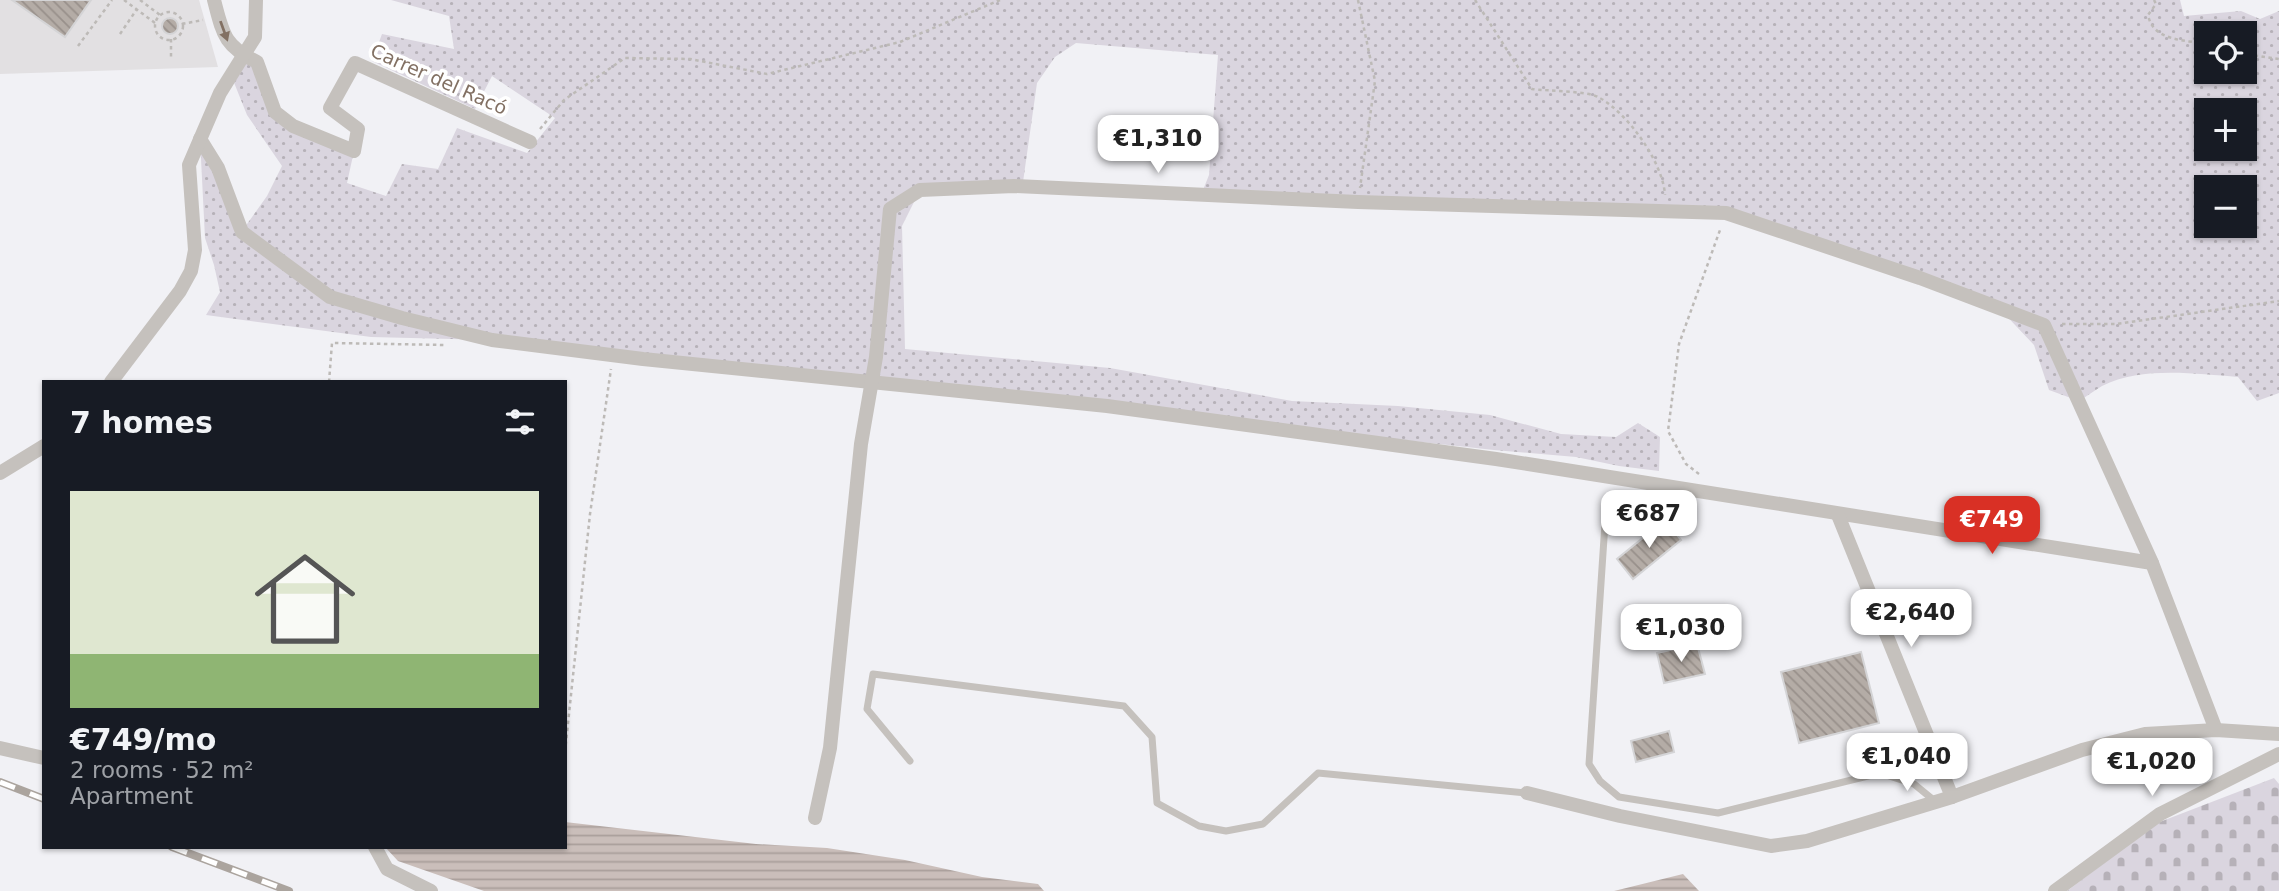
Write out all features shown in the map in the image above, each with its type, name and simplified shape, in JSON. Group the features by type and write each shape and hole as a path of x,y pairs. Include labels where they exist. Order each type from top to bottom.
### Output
{"street":[{"path":"214,0 228,43 243,56"},
{"path":"113,380 180,291 191,271 195,250 189,165 220,93 255,37 256,0"},
{"name":"Carrer del Racó","path":"243,56 257,62 275,112 293,126 354,151 358,130 330,108 355,63 530,142"},
{"path":"200,139 218,168 242,232 330,298 492,340 1135,410 1496,459 2152,563"},
{"path":"815,818 830,748 861,444 872,381 890,209 920,190 1014,186 1358,202 1726,213 1920,278 2044,325 2152,563 2216,730"},
{"path":"0,473 42,447"},
{"path":"1838,514 1952,797"},
{"path":"1527,793 1620,816 1771,846 1807,841 1937,802 2082,750 2145,734 2216,730 2279,734"},
{"path":"0,748 42,758"},
{"path":"2054,891 2160,814 2279,754"},
{"path":"376,849 387,869 430,891"}],"lane":[{"path":"1605,523 1589,764 1609,789 1619,797 1718,813 1880,773 1914,784 1937,802"},
{"path":"909,761 867,709 873,674 1124,706 1153,737 1157,803 1199,826 1226,831 1263,824 1318,773 1527,793"}],"path":[{"path":"78,46 112,0"},
{"path":"124,0 155,23 159,36 171,39 179,35 182,24 174,13 160,15 142,1"},
{"path":"530,142 564,100 625,58 690,59 767,74 900,42 1000,0"},
{"path":"1358,0 1375,81 1358,202"},
{"path":"1475,0 1532,89 1597,96 1622,116 1653,154 1664,187 1665,211"},
{"path":"2154,0 2156,4 2148,15 2150,26 2157,34 2194,41"},
{"path":"120,34 136,9"},
{"path":"155,23 160,15"},
{"path":"182,24 218,16"},
{"path":"171,39 171,57"},
{"path":"2257,56 2279,59"},
{"path":"1726,213 1679,344 1668,431 1686,464 1726,496"},
{"path":"2044,325 2116,324 2279,301"},
{"path":"329,380 331,343 451,345"},
{"path":"567,732 590,514 613,355"}],"shaded area":[{"path":"0,0 199,0 218,67 0,74"},
{"path":"567,822 756,844 827,848 905,860 982,877 1038,884 1044,891 484,891 398,861 387,849 567,849"},
{"path":"1683,874 1699,891 1614,891"}],"green space":[{"path":"391,0 2180,0 2184,16 2241,11 2260,19 2279,11 2279,393 2257,401 2238,377 2169,373 2118,380 2102,386 2079,401 2049,390 2034,345 1998,307 1726,213 1201,195 1209,175 1218,55 1076,43 1055,57 1037,83 1023,182 920,190 902,226 905,349 1110,368 1292,401 1398,406 1490,415 1561,434 1616,437 1638,423 1660,437 1659,471 1576,457 492,340 371,337 206,315 220,292 205,238 200,139 242,231 267,196 282,166 247,115 231,75 243,56 257,62 276,112 354,151 347,183 386,196 402,164 438,169 457,128 527,153 555,118 492,76 475,109 372,61 382,34 454,49 449,16"},
{"path":"2274,778 2279,784 2279,891 2067,891 2157,823"}],"building":[{"path":"12,0 91,0 65,37"},
{"path":"167,18 173,18 178,26 176,32 167,34 162,29 162,23"},
{"path":"1665,520 1681,540 1633,579 1617,559"},
{"path":"1697,644 1705,674 1664,683 1657,653"},
{"path":"1861,652 1879,723 1799,743 1781,672"},
{"path":"1669,731 1674,752 1636,762 1631,741"}],"railway":[{"path":"0,782 42,798"},
{"path":"177,849 289,891"}]}
